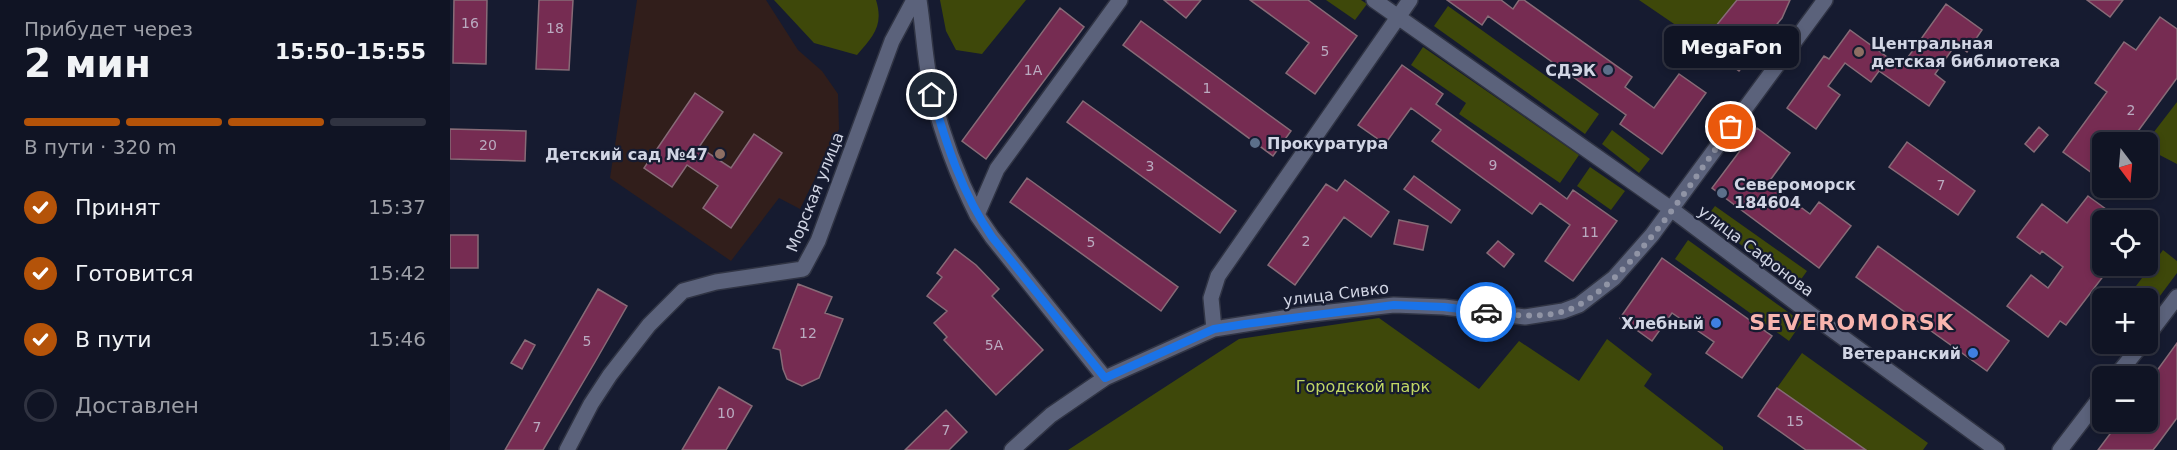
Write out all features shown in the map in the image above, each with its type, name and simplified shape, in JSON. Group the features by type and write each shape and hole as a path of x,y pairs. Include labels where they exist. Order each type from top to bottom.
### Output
{"street":[{"name":"Морская улица","path":"567,450 591,404 610,375 649,325 683,291 716,282 803,268 818,241 892,41 915,0"},
{"path":"919,0 932,95 946,146 958,178 992,237 1105,378"},
{"path":"977,214 997,169 1120,0"},
{"name":"улица Сафонова","path":"1374,0 1671,209 1997,450"},
{"path":"1214,329 1212,298 1218,276 1410,0"},
{"name":"улица Сивко","path":"1012,450 1051,416 1105,378 1214,329 1304,315 1394,305 1444,307 1525,317 1563,311 1579,305 1614,278 1652,235 1825,0"},
{"path":"2158,322 2177,297"},
{"path":"2124,366 2134,354"},
{"path":"2060,450 2092,408"}],"shaded area":[{"name":"Детский сад №47","path":"637,0 766,0 798,50 822,71 838,94 839,129 800,209 779,198 731,261 610,178"}],"green space":[{"path":"774,0 876,0 878,24 857,55 814,43"},
{"path":"940,0 1026,0 982,54 956,50 946,31"},
{"path":"1326,0 1361,0 1367,4 1355,20"},
{"path":"1639,0 1737,0 1702,43"},
{"path":"1448,6 1599,114 1585,134 1434,26"},
{"path":"1423,47 1579,155 1560,183 1459,114 1466,103 1411,65"},
{"path":"2177,102 2177,164 2158,154 2158,132 2154,132"},
{"path":"1612,130 1650,159 1639,173 1602,144"},
{"path":"1590,167 1625,191 1611,210 1577,186"},
{"path":"1715,206 1807,271 1797,285 1705,219"},
{"path":"1688,240 1802,322 1789,341 1675,259"},
{"path":"2163,250 2177,261 2177,273 2158,299 2158,288 2134,288 2144,276 2158,276 2158,257"},
{"name":"Городской парк","path":"1379,318 1479,389 1519,341 1579,381 1607,339 1652,374 1644,386 1723,447 1723,450 1068,450 1239,339"},
{"path":"1802,353 1928,443 1923,450 1866,450 1777,388"}],"building":[{"path":"454,0 487,0 486,64 453,63"},
{"path":"539,0 573,0 569,70 536,69"},
{"path":"1164,0 1201,0 1186,18"},
{"path":"1250,0 1308,0 1357,36 1315,94 1286,73 1309,43"},
{"path":"1447,0 1501,0 1513,9 1519,0 1524,0 1632,77 1625,87 1654,108 1679,74 1706,93 1662,154 1620,124 1626,115 1488,16 1482,25"},
{"path":"1737,0 1790,0 1782,18 1739,71 1702,43"},
{"path":"2087,0 2123,0 2110,17"},
{"path":"1946,4 1982,30 1967,52 1956,44 1935,74 1945,82 1929,106 1879,71 1871,82 1845,63 1828,86 1840,95 1816,129 1787,108 1824,56 1829,59 1850,30 1901,67"},
{"path":"1060,8 1084,27 986,159 962,141"},
{"path":"2160,17 2177,29 2177,78 2137,132 2092,132 2092,173 2063,152 2107,92 2095,83 2124,42 2136,50"},
{"path":"1141,21 1291,131 1273,156 1123,45"},
{"path":"1402,65 1443,94 1436,104 1567,199 1573,190 1617,221 1573,281 1545,261 1570,225 1540,203 1532,214 1432,141 1441,130 1411,108 1385,144 1358,125"},
{"path":"695,93 723,112 699,147 731,168 754,134 782,153 731,228 703,208 718,186 687,165 672,187 644,168"},
{"path":"1083,101 1236,211 1220,233 1067,122"},
{"path":"2039,127 2048,135 2034,152 2025,144"},
{"path":"1757,128 1790,153 1768,183 1810,214 1819,202 1851,226 1819,268 1712,188"},
{"path":"450,129 526,131 525,161 450,159"},
{"path":"1907,142 1975,191 1958,215 1889,167"},
{"path":"1414,176 1460,210 1451,223 1404,189"},
{"path":"1027,178 1178,287 1161,311 1010,202"},
{"path":"1345,180 1389,212 1371,237 1344,217 1295,285 1268,265 1326,184 1337,191"},
{"path":"2088,196 2107,210 2092,210 2092,276 2103,276 2066,325 2060,321 2048,337 2007,306 2031,275 2048,288 2063,267 2042,251 2040,254 2017,237 2042,204 2067,223"},
{"path":"1399,220 1428,226 1423,250 1394,244"},
{"path":"450,235 478,235 478,268 450,268"},
{"path":"1498,241 1514,254 1504,267 1487,253"},
{"path":"1878,246 2009,341 1987,371 1856,277"},
{"path":"955,249 976,265 999,289 992,296 1043,350 996,395 944,340 947,337 934,323 947,311 927,296 942,277 937,273"},
{"path":"1662,258 1772,336 1742,378 1706,353 1714,342 1672,313 1652,341 1620,318"},
{"path":"798,284 832,297 825,313 843,319 819,378 802,386 787,379 780,350 773,348"},
{"path":"598,289 627,306 595,362 543,450 505,450"},
{"path":"525,340 535,345 522,369 511,363"},
{"path":"2177,343 2177,418 2153,450 2098,450 2112,432 2158,432 2158,369"},
{"path":"719,387 752,406 726,450 682,450"},
{"path":"1777,388 1866,450 1806,450 1758,416"},
{"path":"946,410 967,432 949,450 905,450"}],"way so far":[{"path":"1486,312 1525,317 1563,311 1579,305 1614,278 1652,235 1731,127"}],"place":[{"name":"Центральная детская библиотека","path":"1859,52"},
{"name":"СДЭК","path":"1608,70"},
{"name":"MegaFon","path":"1731,127"},
{"name":"Прокуратура","path":"1255,143"},
{"name":"Детский сад №47","path":"720,154"},
{"name":"Североморск 184604","path":"1722,193"},
{"name":"Хлебный","path":"1716,323"},
{"name":"Ветеранский","path":"1973,353"}],"district":[{"name":"SEVEROMORSK","path":"1852,322"}],"route":[{"path":"932,95 946,146 958,178 977,214 992,237 1105,378 1214,329 1304,315 1394,305 1486,312"}]}
